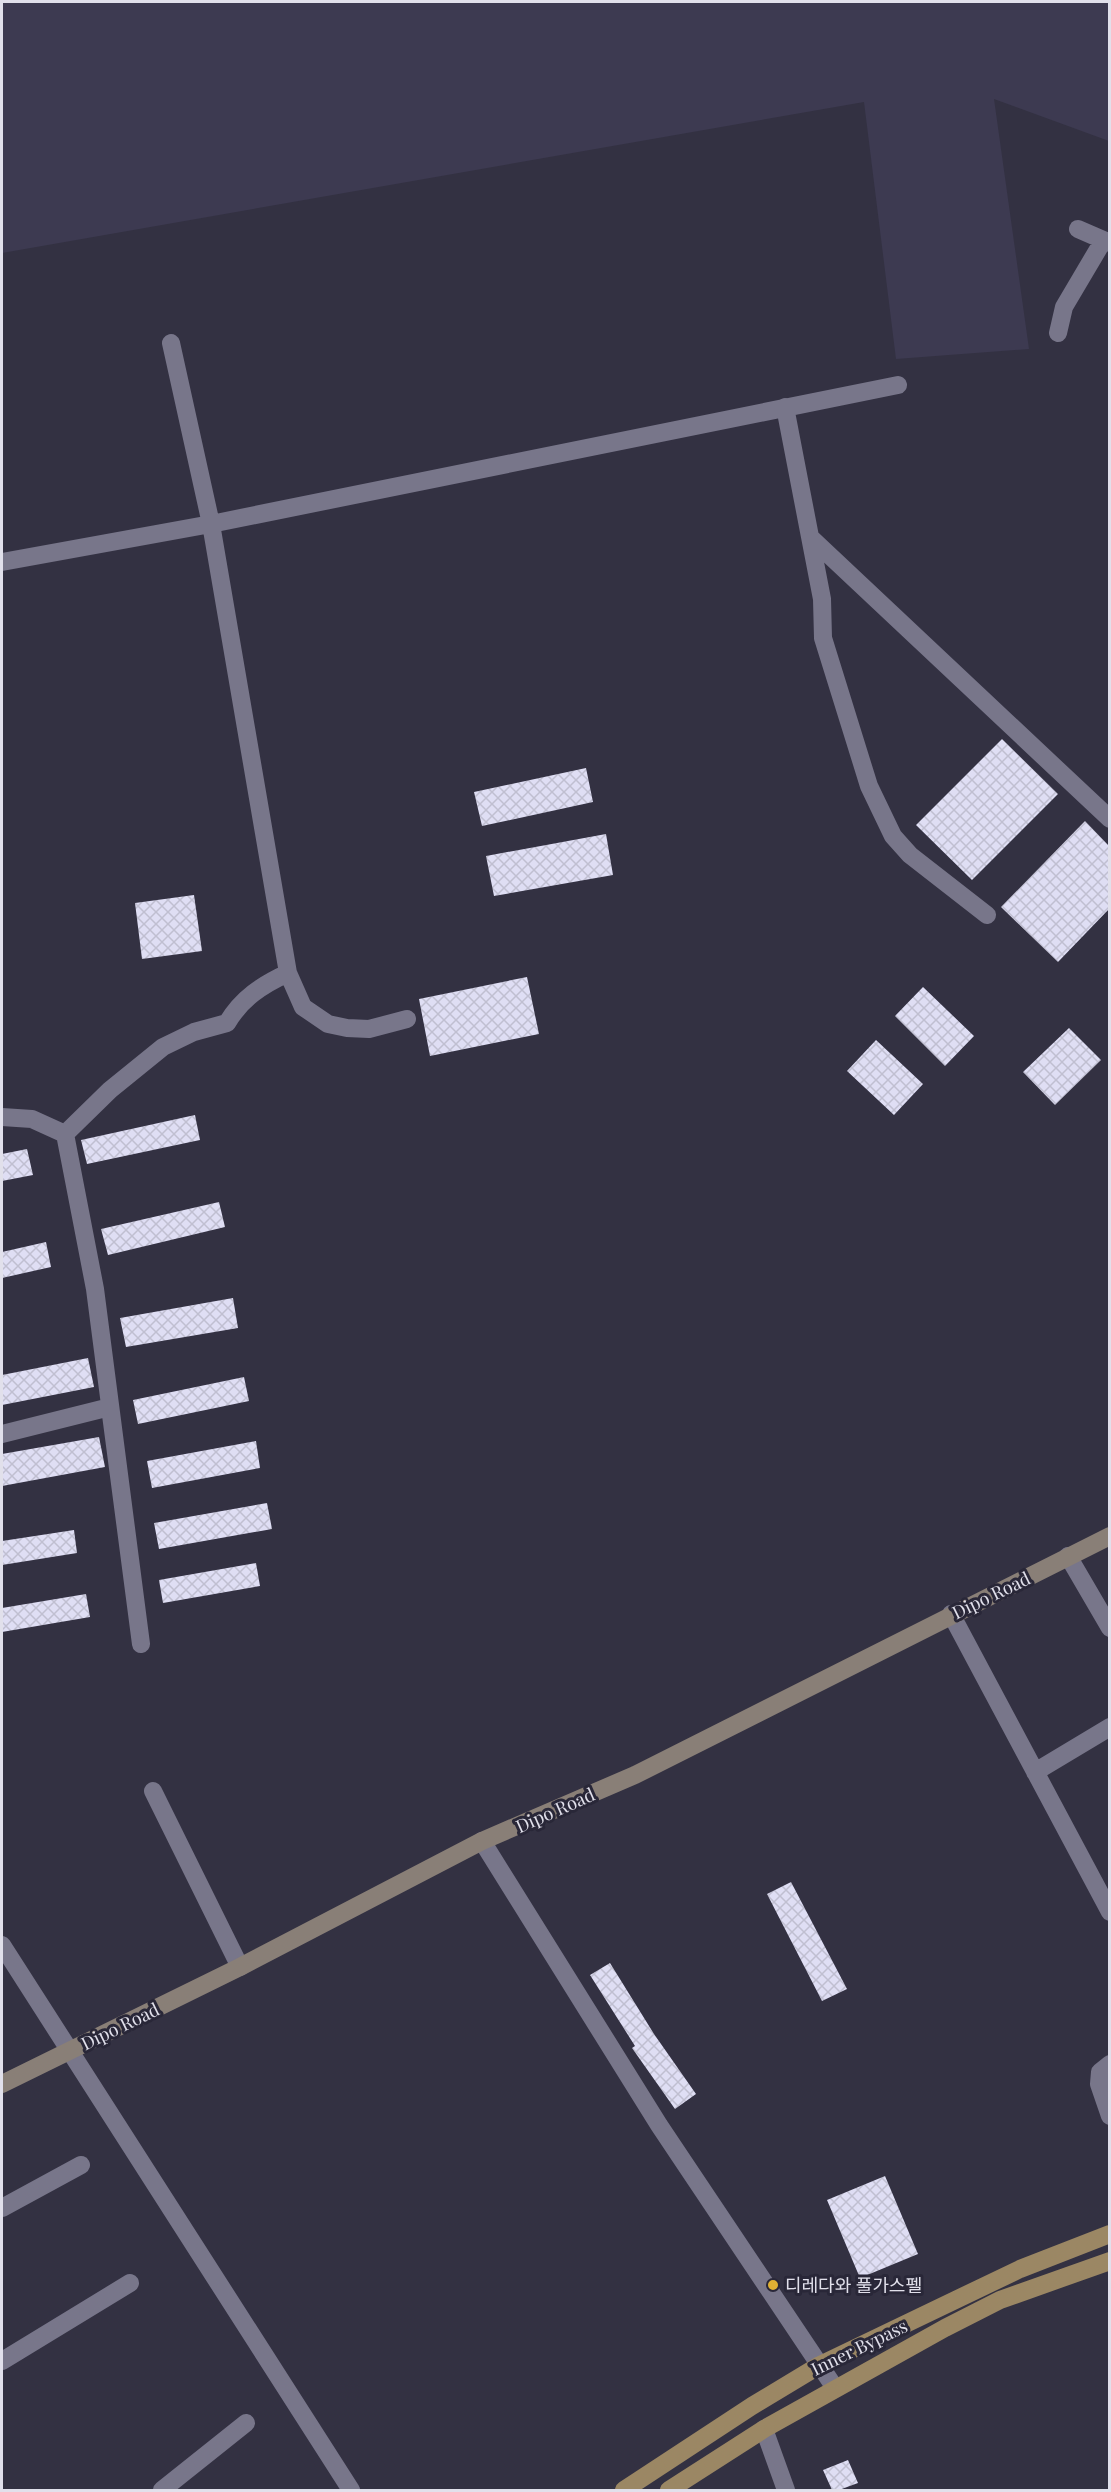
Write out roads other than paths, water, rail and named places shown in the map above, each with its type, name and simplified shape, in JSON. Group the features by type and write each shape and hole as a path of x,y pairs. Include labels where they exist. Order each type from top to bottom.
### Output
{"main road":[{"name":"Dipo Road","path":"2,2084 240,1967 482,1841 635,1775 1110,1536"},
{"name":"Inner Bypass","path":"624,2490 752,2406 820,2365 1020,2269 1110,2234"},
{"name":"Inner Bypass","path":"669,2490 764,2429 835,2388 1000,2300 1110,2261"}],"street":[{"path":"1058,333 1064,307 1071,291 1106,242 1078,229"},
{"path":"171,343 211,524 288,973 303,1007 328,1024 369,1029 407,1019"},
{"path":"2,562 211,524 898,385"},
{"path":"785,407 822,599 823,638 869,786 892,836 910,855 987,915"},
{"path":"810,537 1110,819"},
{"path":"65,1134 110,1089 163,1047 194,1032 227,1023 235,1009 247,997 266,983 288,973"},
{"path":"2,1117 32,1119 65,1134"},
{"path":"65,1134 95,1290 131,1576 141,1644 110,1407"},
{"path":"2,1434 110,1407"},
{"path":"1068,1556 1110,1628"},
{"path":"951,1614 1110,1912"},
{"path":"1035,1772 1110,1727"},
{"path":"153,1791 240,1967"},
{"path":"482,1841 659,2125 835,2388"},
{"path":"2,1945 351,2490"},
{"path":"1110,2064 1100,2072 1099,2084 1110,2116"},
{"path":"2,2208 81,2165"},
{"path":"2,2361 130,2283"},
{"path":"162,2490 246,2423"},
{"path":"764,2429 786,2490"}],"place":[{"name":"디레다와 풀가스펠","path":"773,2285"}]}
